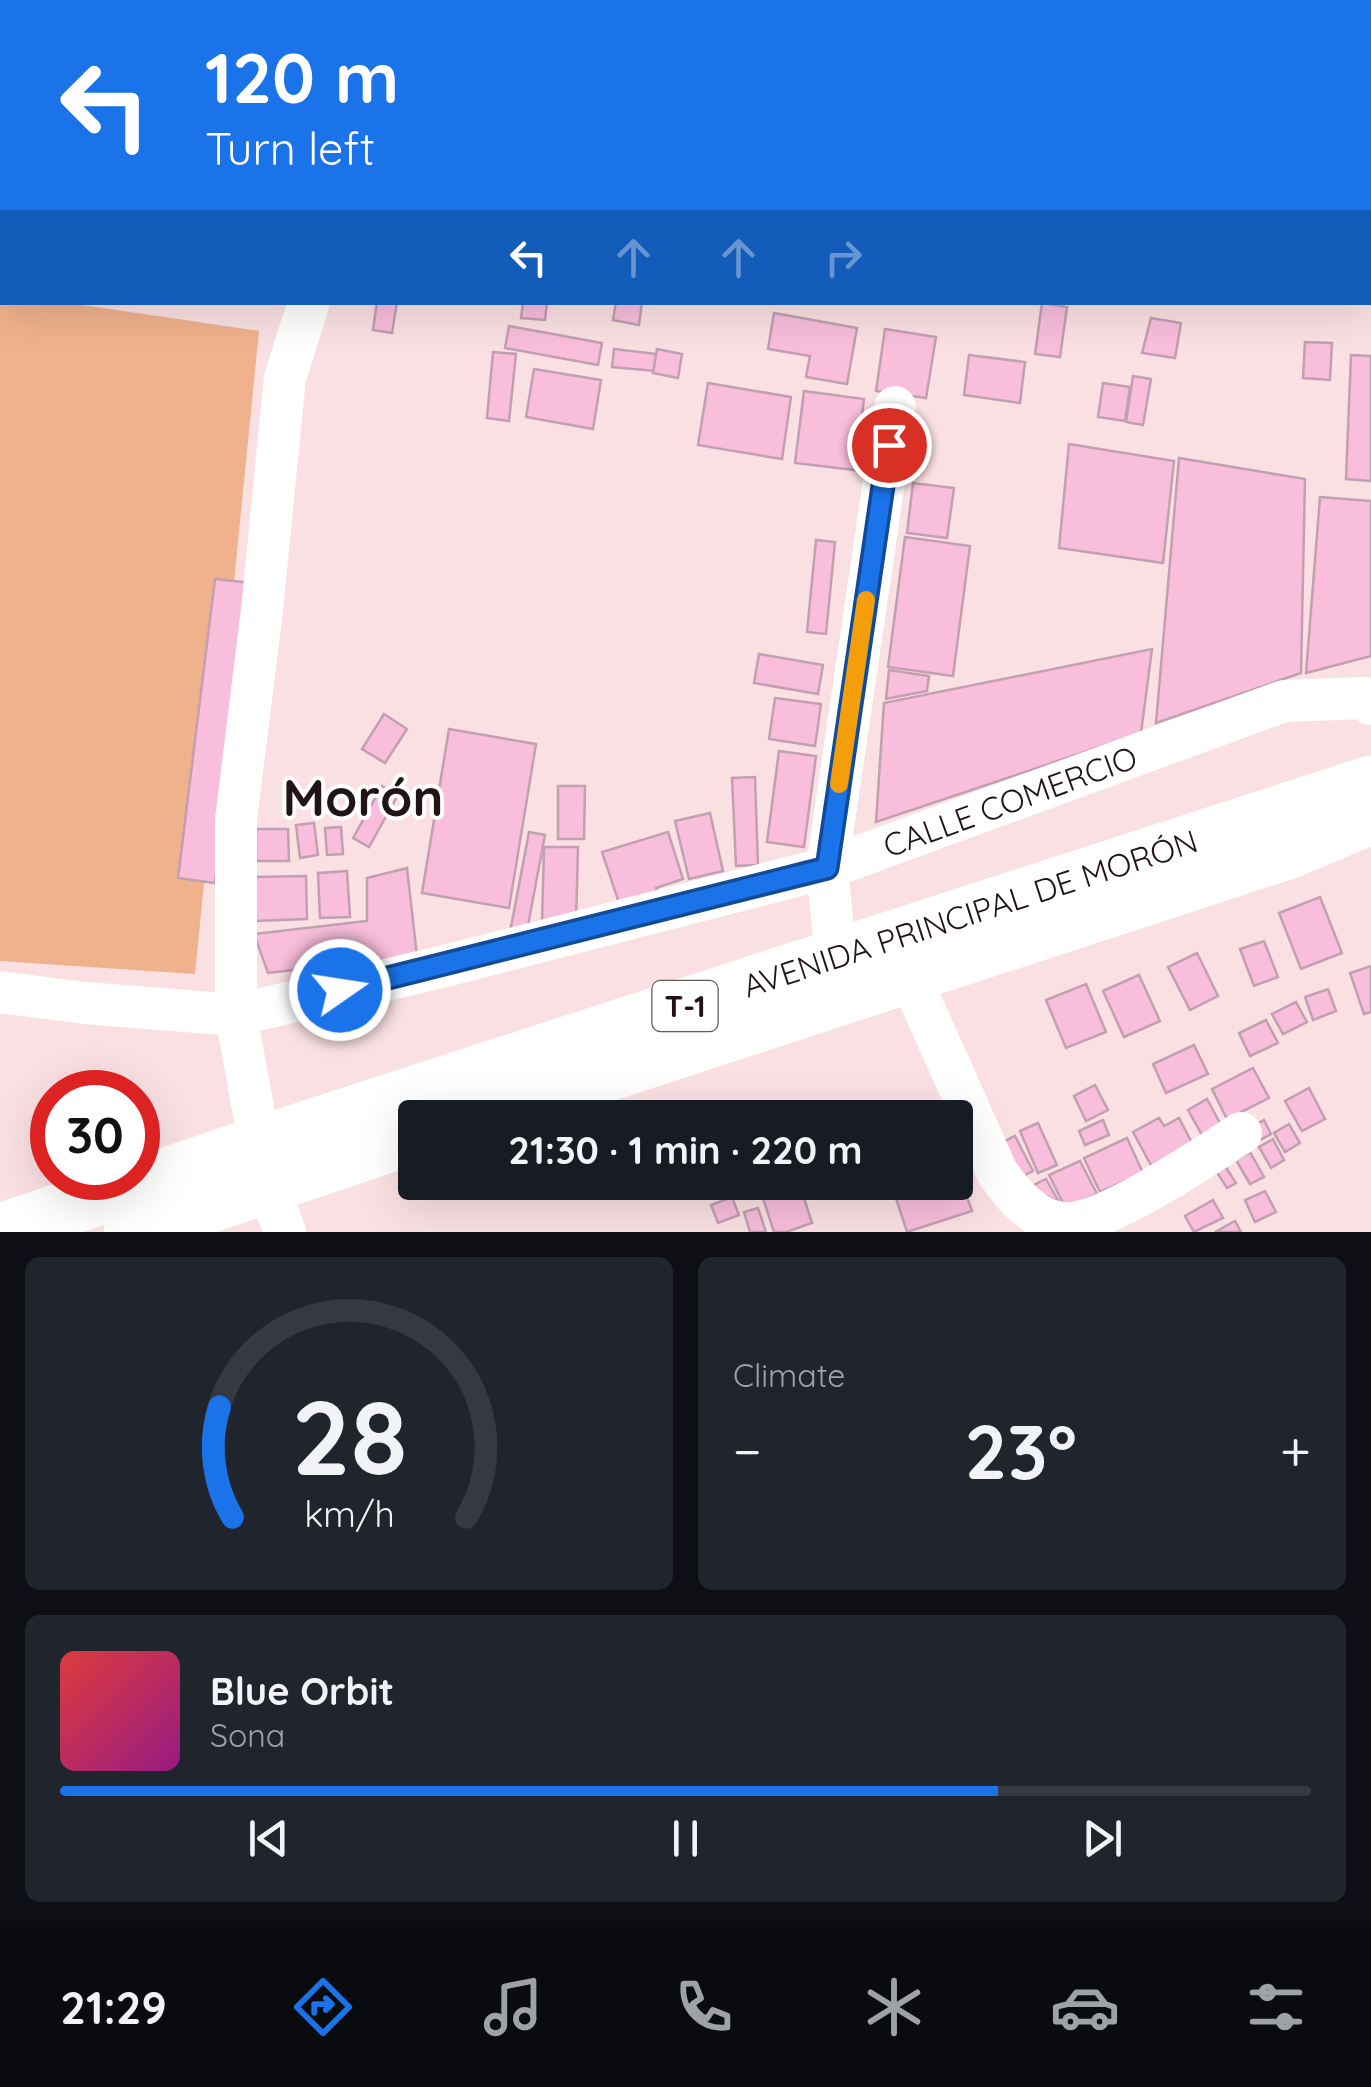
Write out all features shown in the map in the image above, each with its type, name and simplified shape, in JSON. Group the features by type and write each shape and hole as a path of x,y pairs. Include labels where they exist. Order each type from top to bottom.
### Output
{"main road":[{"name":"AVENIDA PRINCIPAL DE MORÓN","path":"0,1231 270,1187 836,957 1371,783"},
{"name":"AVENIDA PRINCIPAL DE MORÓN","path":"528,1100 1290,851 1371,818"},
{"name":"AVENIDA PRINCIPAL DE MORÓN","path":"132,1232 398,1142"}],"street":[{"path":"270,1187 236,1015 236,820 285,378 309,305"},
{"path":"836,957 827,868 895,407"},
{"name":"CALLE COMERCIO","path":"0,992 236,1015 462,962 827,868 1284,700 1365,698 1371,704"},
{"path":"909,975 998,1172 1028,1207 1047,1219 1066,1228 1086,1221 1170,1179 1242,1133"}],"shaded area":[{"path":"0,305 83,305 259,331 195,974 0,961"}],"building":[{"path":"377,305 397,305 392,333 373,330"},
{"path":"523,305 547,305 545,320 521,318"},
{"path":"616,305 642,305 639,325 613,320"},
{"path":"1042,305 1067,307 1060,357 1035,354"},
{"path":"774,313 857,328 847,384 806,377 810,356 768,349"},
{"path":"1151,318 1181,323 1175,358 1142,353"},
{"path":"509,326 602,343 598,365 505,348"},
{"path":"885,329 936,337 926,398 876,391"},
{"path":"1305,342 1332,343 1330,380 1303,378"},
{"path":"614,349 657,354 655,371 612,367"},
{"path":"657,349 682,354 678,378 653,373"},
{"path":"493,352 516,354 509,421 487,418"},
{"path":"969,355 1025,362 1020,403 964,395"},
{"path":"1351,355 1371,356 1371,481 1346,479"},
{"path":"534,369 601,380 593,429 526,417"},
{"path":"1133,376 1151,379 1143,425 1126,422"},
{"path":"708,383 791,397 782,459 698,445"},
{"path":"1103,383 1130,387 1125,421 1098,417"},
{"path":"804,391 864,399 855,470 795,463"},
{"path":"1069,444 1174,461 1163,563 1059,548"},
{"path":"1179,458 1305,479 1301,673 1156,723"},
{"path":"913,483 954,488 947,538 907,533"},
{"path":"1320,497 1371,501 1371,656 1306,673"},
{"path":"905,537 970,546 953,676 888,667"},
{"path":"816,540 835,542 826,634 807,632"},
{"path":"215,579 252,583 215,883 178,878"},
{"path":"1152,649 1141,733 876,822 884,703"},
{"path":"759,654 823,665 818,694 754,683"},
{"path":"889,670 929,676 927,691 886,699"},
{"path":"775,698 821,704 815,746 769,739"},
{"path":"384,714 407,729 385,763 362,749"},
{"path":"449,729 536,744 509,908 422,893"},
{"path":"779,751 816,756 804,847 767,842"},
{"path":"755,777 758,865 736,866 732,778"},
{"path":"382,786 398,795 369,847 353,838"},
{"path":"558,786 585,786 584,839 558,839"},
{"path":"710,813 723,871 689,879 675,821"},
{"path":"314,823 318,855 300,858 296,825"},
{"path":"341,827 343,854 327,855 325,828"},
{"path":"256,829 288,829 289,861 256,861"},
{"path":"529,832 545,835 526,936 510,932"},
{"path":"668,832 683,879 656,888 658,894 620,906 602,852"},
{"path":"544,847 578,847 576,924 542,923"},
{"path":"407,868 417,956 268,973 254,934 367,921 367,878"},
{"path":"347,871 350,917 320,918 318,873"},
{"path":"306,876 307,919 255,921 253,877"},
{"path":"1320,897 1342,953 1301,969 1279,913"},
{"path":"1264,941 1278,977 1254,986 1240,949"},
{"path":"1197,953 1218,996 1190,1010 1168,967"},
{"path":"1371,966 1371,1012 1364,1014 1350,973"},
{"path":"1139,975 1160,1021 1124,1037 1103,991"},
{"path":"1086,984 1106,1032 1066,1048 1046,1000"},
{"path":"1328,989 1336,1011 1313,1020 1305,997"},
{"path":"1296,1002 1307,1022 1283,1034 1272,1014"},
{"path":"1266,1020 1278,1043 1250,1056 1239,1033"},
{"path":"1194,1045 1208,1074 1166,1093 1153,1064"},
{"path":"1253,1068 1269,1098 1227,1119 1212,1089"},
{"path":"1095,1085 1108,1110 1086,1121 1074,1096"},
{"path":"1309,1088 1325,1119 1302,1131 1285,1101"},
{"path":"1207,1099 1221,1125 1202,1135 1188,1110"},
{"path":"1159,1118 1164,1126 1179,1118 1193,1145 1152,1167 1133,1132"},
{"path":"1103,1120 1109,1135 1085,1145 1079,1131"},
{"path":"1264,1120 1271,1134 1260,1140 1253,1126"},
{"path":"1038,1123 1057,1165 1038,1173 1020,1131"},
{"path":"1289,1124 1300,1143 1285,1152 1274,1133"},
{"path":"1015,1136 1033,1171 1014,1181 996,1145"},
{"path":"1127,1138 1143,1173 1100,1192 1084,1158"},
{"path":"1273,1139 1284,1160 1271,1168 1259,1147"},
{"path":"1250,1152 1264,1177 1250,1184 1236,1160"},
{"path":"1080,1161 1097,1194 1066,1209 1049,1175"},
{"path":"1225,1166 1236,1183 1227,1188 1216,1171"},
{"path":"1046,1179 1059,1202 1028,1188"},
{"path":"1265,1191 1276,1212 1255,1222 1245,1200"},
{"path":"733,1200 739,1215 718,1223 711,1205"},
{"path":"764,1200 805,1200 812,1223 774,1232"},
{"path":"897,1200 968,1200 972,1211 907,1232"},
{"path":"1213,1200 1223,1218 1194,1232 1185,1216"},
{"path":"758,1208 766,1232 750,1232 744,1212"},
{"path":"1235,1221 1241,1232 1215,1232"}],"slow traffic":[{"path":"839,784 866,600"}],"district":[{"name":"Morón","path":"363,796"}],"route":[{"path":"340,990 827,868 889,445"}]}
